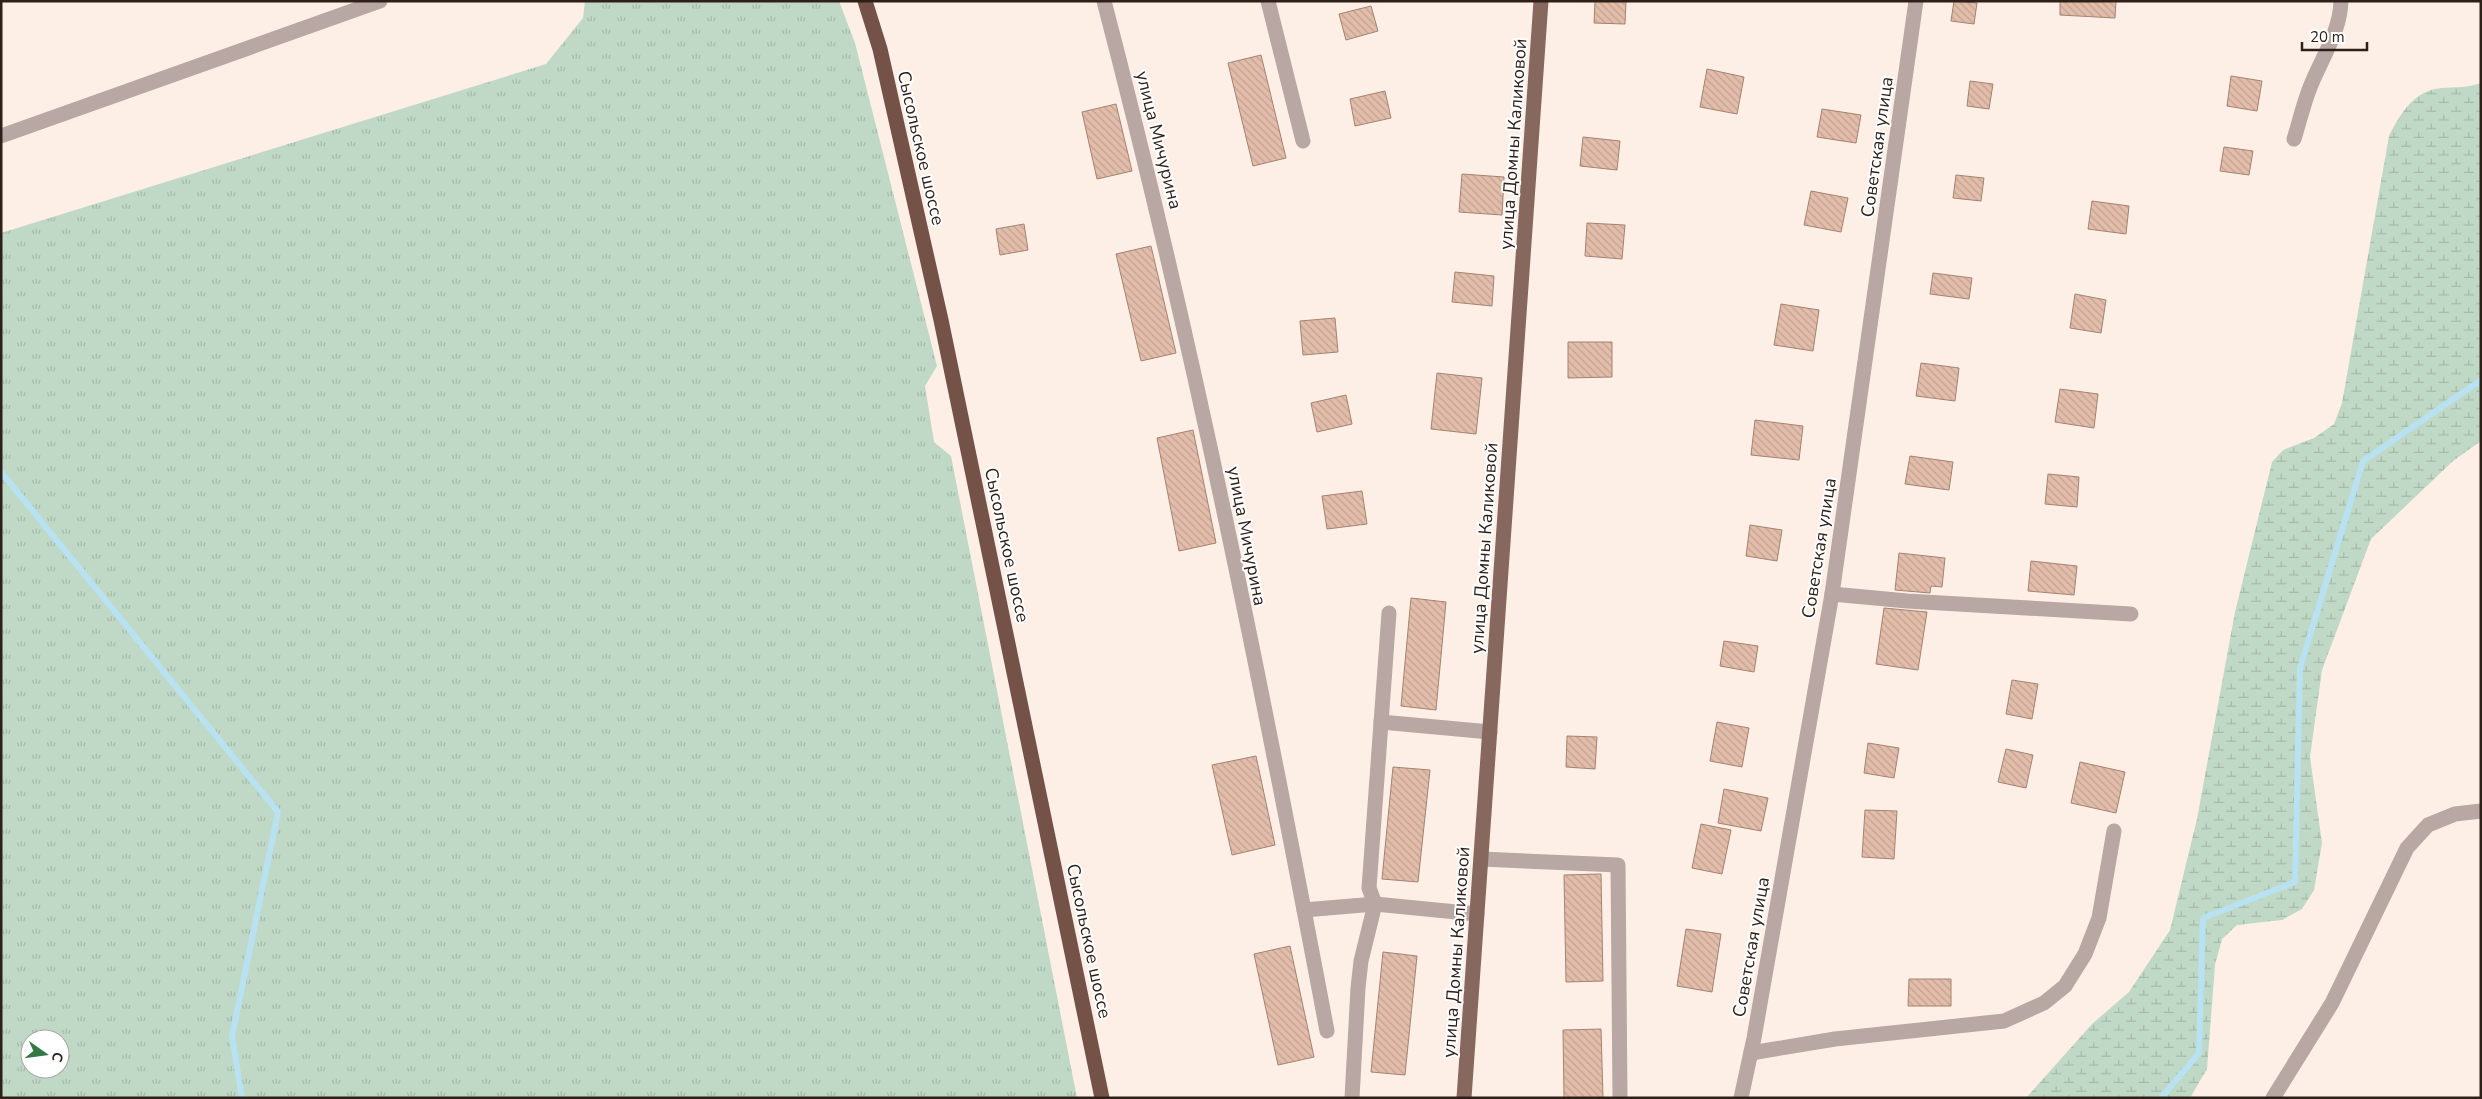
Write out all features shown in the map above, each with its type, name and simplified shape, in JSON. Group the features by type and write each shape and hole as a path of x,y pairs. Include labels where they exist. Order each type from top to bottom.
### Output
{"highway":[{"name":"Сысольское шоссе","path":"865,1 880,49 941,320 1102,1098"}],"main road":[{"name":"улица Домны Каликовой","path":"1464,1098 1542,1"}],"street":[{"path":"1,136 380,1"},
{"name":"улица Мичурина","path":"1104,1 1146,161 1203,410 1327,1031"},
{"path":"1268,1 1303,141"},
{"name":"Советская улица","path":"1741,1098 1751,1053 1832,594 1916,1"},
{"path":"2294,139 2309,90 2328,50 2340,11 2341,1"},
{"path":"1832,594 1907,601 2132,614"},
{"path":"1352,1098 1361,961 1375,904 1368,888 1389,613"},
{"path":"1381,722 1490,732"},
{"path":"2273,1098 2332,1003 2407,848 2428,825 2454,814 2481,811"},
{"path":"1751,1053 1835,1039 2004,1021 2044,1003 2065,986 2085,954 2099,918 2114,831"},
{"path":"1481,860 1618,865 1620,1098"},
{"path":"1304,910 1375,904 1478,914"}],"green space":[{"path":"585,1 839,1 855,43 937,366 925,386 934,442 951,456 1077,1098 1,1098 1,233 546,64 583,18"},
{"path":"2481,83 2481,441 2453,461 2371,539 2322,670 2310,757 2322,843 2314,890 2302,909 2282,920 2237,925 2222,939 2215,965 2207,1069 2190,1098 2026,1098 2092,1024 2129,992 2170,930 2197,819 2235,612 2272,462 2283,450 2314,438 2334,424 2342,403 2389,136 2403,112 2423,93 2442,88 2466,87"}],"building":[{"path":"1595,1 1626,1 1625,24 1594,23"},
{"path":"1954,1 1977,3 1974,24 1951,21"},
{"path":"2060,1 2116,1 2115,18 2060,15"},
{"path":"1371,6 1378,31 1346,40 1339,14"},
{"path":"1261,55 1286,158 1253,166 1228,63"},
{"path":"1707,69 1744,77 1737,114 1700,107"},
{"path":"2231,76 2262,81 2257,111 2227,106"},
{"path":"1970,81 1993,84 1989,109 1967,106"},
{"path":"1385,91 1391,118 1355,126 1350,99"},
{"path":"1116,104 1132,171 1097,179 1082,112"},
{"path":"1822,109 1861,115 1856,143 1817,137"},
{"path":"1583,137 1620,141 1617,170 1580,166"},
{"path":"2224,147 2253,151 2249,175 2220,171"},
{"path":"1462,174 1504,177 1502,215 1459,212"},
{"path":"1956,175 1984,178 1981,201 1953,198"},
{"path":"1811,191 1848,198 1841,232 1804,225"},
{"path":"2092,201 2129,206 2126,234 2088,229"},
{"path":"1587,223 1625,225 1622,259 1585,256"},
{"path":"1024,224 1028,250 1000,255 996,229"},
{"path":"1151,246 1176,353 1141,361 1116,254"},
{"path":"1455,272 1494,276 1492,306 1452,302"},
{"path":"1933,273 1972,278 1969,299 1930,294"},
{"path":"2075,294 2106,300 2101,333 2070,328"},
{"path":"1781,304 1819,310 1813,351 1774,345"},
{"path":"1335,318 1338,352 1303,355 1300,321"},
{"path":"1568,342 1612,342 1612,377 1568,378"},
{"path":"1921,363 1959,368 1955,401 1916,396"},
{"path":"1437,373 1482,378 1476,434 1431,429"},
{"path":"2060,389 2098,394 2094,428 2055,422"},
{"path":"1346,395 1352,424 1317,432 1311,403"},
{"path":"1755,420 1803,426 1799,460 1751,455"},
{"path":"1193,430 1216,543 1179,551 1157,438"},
{"path":"1910,456 1953,462 1949,490 1905,484"},
{"path":"2048,474 2079,477 2077,507 2045,504"},
{"path":"1362,491 1367,524 1327,529 1322,496"},
{"path":"1750,525 1782,530 1777,561 1746,556"},
{"path":"1899,553 1945,558 1942,587 1931,586 1930,593 1895,590"},
{"path":"2031,561 2077,566 2074,595 2028,591"},
{"path":"1411,598 1446,602 1436,710 1401,706"},
{"path":"1884,608 1927,612 1918,670 1876,664"},
{"path":"1724,641 1758,646 1754,672 1720,666"},
{"path":"2012,680 2038,684 2032,719 2006,714"},
{"path":"1717,722 1749,728 1742,767 1710,761"},
{"path":"1567,736 1597,737 1595,769 1566,767"},
{"path":"1868,743 1899,748 1894,778 1864,773"},
{"path":"2006,749 2033,755 2026,788 1998,782"},
{"path":"1256,756 1275,845 1232,855 1212,765"},
{"path":"2080,762 2125,772 2116,813 2071,803"},
{"path":"1393,767 1430,770 1418,882 1382,879"},
{"path":"1724,789 1768,798 1761,831 1718,823"},
{"path":"1865,810 1897,811 1894,859 1862,857"},
{"path":"1701,824 1731,830 1722,874 1692,868"},
{"path":"1601,874 1603,981 1566,982 1564,875"},
{"path":"1686,929 1721,934 1712,992 1677,986"},
{"path":"1290,946 1314,1057 1278,1065 1254,954"},
{"path":"1383,952 1417,956 1405,1075 1371,1072"},
{"path":"1909,979 1951,979 1951,1006 1908,1006"},
{"path":"1601,1029 1603,1098 1564,1098 1563,1030"}],"waterway":[{"path":"2161,1098 2199,1053 2203,918 2295,882 2300,668 2363,461 2481,380"},
{"path":"1,472 278,812 232,1036 242,1098"}]}
